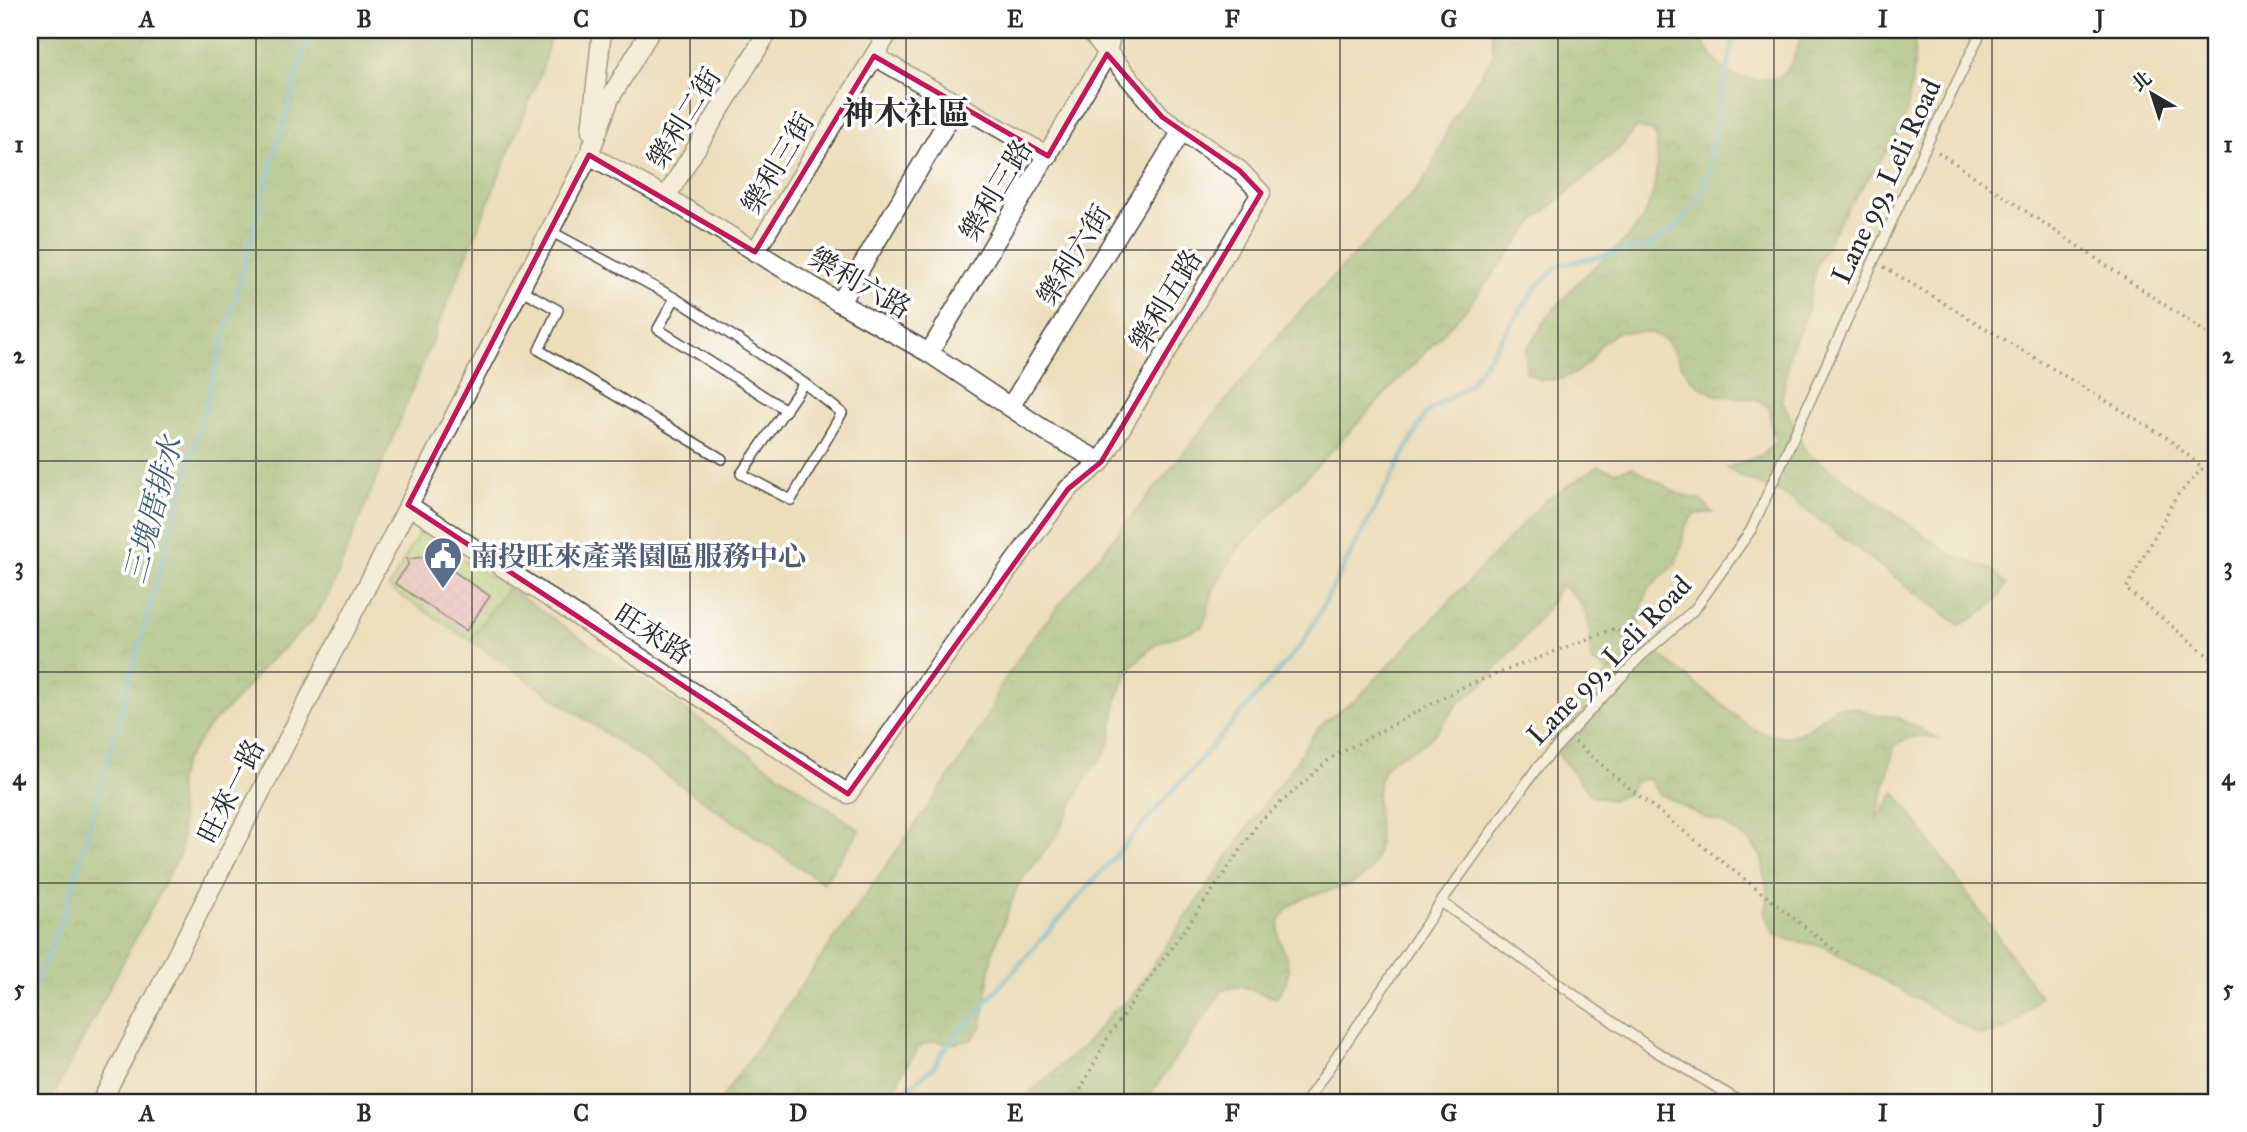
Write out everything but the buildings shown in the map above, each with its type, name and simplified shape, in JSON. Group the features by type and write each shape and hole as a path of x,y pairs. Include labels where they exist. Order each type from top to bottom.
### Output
{"street":[{"path":"589,155 602,30"},
{"path":"408,505 589,155 610,98 652,30"},
{"name":"樂利二街","path":"666,197 769,30"},
{"name":"樂利三街","path":"755,252 890,30"},
{"path":"1088,30 1162,117 1182,131"},
{"name":"樂利三路","path":"929,353 1107,54 1112,30"},
{"path":"874,56 1048,156"},
{"path":"840,303 957,105"},
{"name":"樂利五路","path":"1101,462 1261,193 1239,170 1182,131"},
{"name":"樂利六街","path":"1010,407 1182,131"},
{"name":"樂利六路","path":"589,155 666,197 840,303 929,353 1052,435 1101,462"},
{"name":"旺來路","path":"408,505 849,794 958,638 1068,489 1101,462"},
{"name":"旺來一路","path":"101,1102 408,505"}],"lane":[{"name":"Lane 99, Leli Road","path":"1306,1102 1441,902 1537,768 1641,656 1695,609 1751,530 1927,144 1982,30"},
{"path":"550,231 675,298 804,383 842,413 791,500 741,474 804,383"},
{"path":"520,289 558,310 539,351 722,460"},
{"path":"675,298 657,328 786,410"},
{"path":"1441,902 1652,1049 1741,1102"}],"path":[{"path":"1927,144 2217,340"},
{"path":"1874,261 2166,437 2203,468 2176,497 2126,589 2217,663"},
{"path":"1074,1102 1109,1035 1259,822 1331,758 1463,687 1616,628 1641,656"},
{"path":"1568,735 1619,779 1838,953"}],"highlighted area":[{"path":"1107,54 1162,117 1239,170 1261,193 1101,462 1068,489 848,794 408,505 589,155 755,252 874,56 1048,156"}],"green space":[{"path":"30,30 552,30 542,70 329,595 312,621 264,666 233,703 210,725 185,760 178,781 182,836 180,853 50,1102 30,1102"},
{"path":"1491,30 1699,30 1719,65 1738,77 1763,80 1779,78 1792,63 1803,30 1915,30 1914,68 1905,121 1841,218 1816,266 1806,316 1790,351 1782,400 1806,452 1954,556 1993,570 2006,585 1997,599 1986,610 1959,625 1790,498 1727,468 1762,455 1776,441 1770,408 1756,399 1716,395 1699,386 1687,374 1666,340 1650,332 1617,332 1601,344 1591,360 1576,373 1561,379 1541,380 1526,372 1526,349 1550,314 1586,275 1626,240 1645,213 1652,196 1657,148 1654,132 1637,127 1616,152 1536,219 1466,309 1237,550 1217,583 1202,627 1157,643 1133,665 1117,698 1111,738 1104,754 1082,785 1056,837 1018,885 992,954 982,1026 972,1039 953,1044 935,1041 921,1045 902,1073 888,1102 719,1102 963,757 991,709 998,690 1030,641 1291,321 1420,186 1430,171 1452,120 1494,55"},
{"path":"1598,466 1616,472 1632,467 1679,494 1700,500 1713,513 1695,514 1684,528 1676,563 1649,589 1639,621 1642,641 1751,728 1777,737 1787,736 1806,729 1836,707 1857,708 1876,715 1896,717 1942,740 1918,736 1907,738 1895,745 1876,820 1895,792 2040,996 2027,1012 2007,1028 1980,1035 1823,946 1790,940 1774,933 1765,915 1768,897 1762,858 1751,842 1720,822 1703,817 1658,793 1649,778 1634,782 1627,795 1611,800 1592,796 1557,753 1550,738 1550,723 1617,666 1608,671 1591,662 1589,627 1584,609 1560,584 1541,617 1489,678 1458,704 1432,737 1393,760 1384,770 1377,796 1378,848 1368,873 1360,880 1300,900 1283,915 1279,936 1288,963 1288,973 1276,998 1241,986 1223,990 1145,1102 1020,1102 1085,1044 1113,1011 1129,1000 1317,730 1356,700 1545,501"},
{"path":"419,532 507,587 470,640 389,588"},
{"path":"507,587 860,830 823,883 470,640"}],"waterway":[{"name":"三塊厝排水","path":"30,999 66,910 309,30"},
{"path":"890,1102 934,1067 942,1052 1303,643 1426,413 1470,384 1538,285 1559,265 1649,246 1679,225 1703,194 1735,30"}],"place":[{"name":"南投旺來產業園區服務中心","path":"443,590"}],"district":[{"name":"神木社區","path":"906,113"}]}
